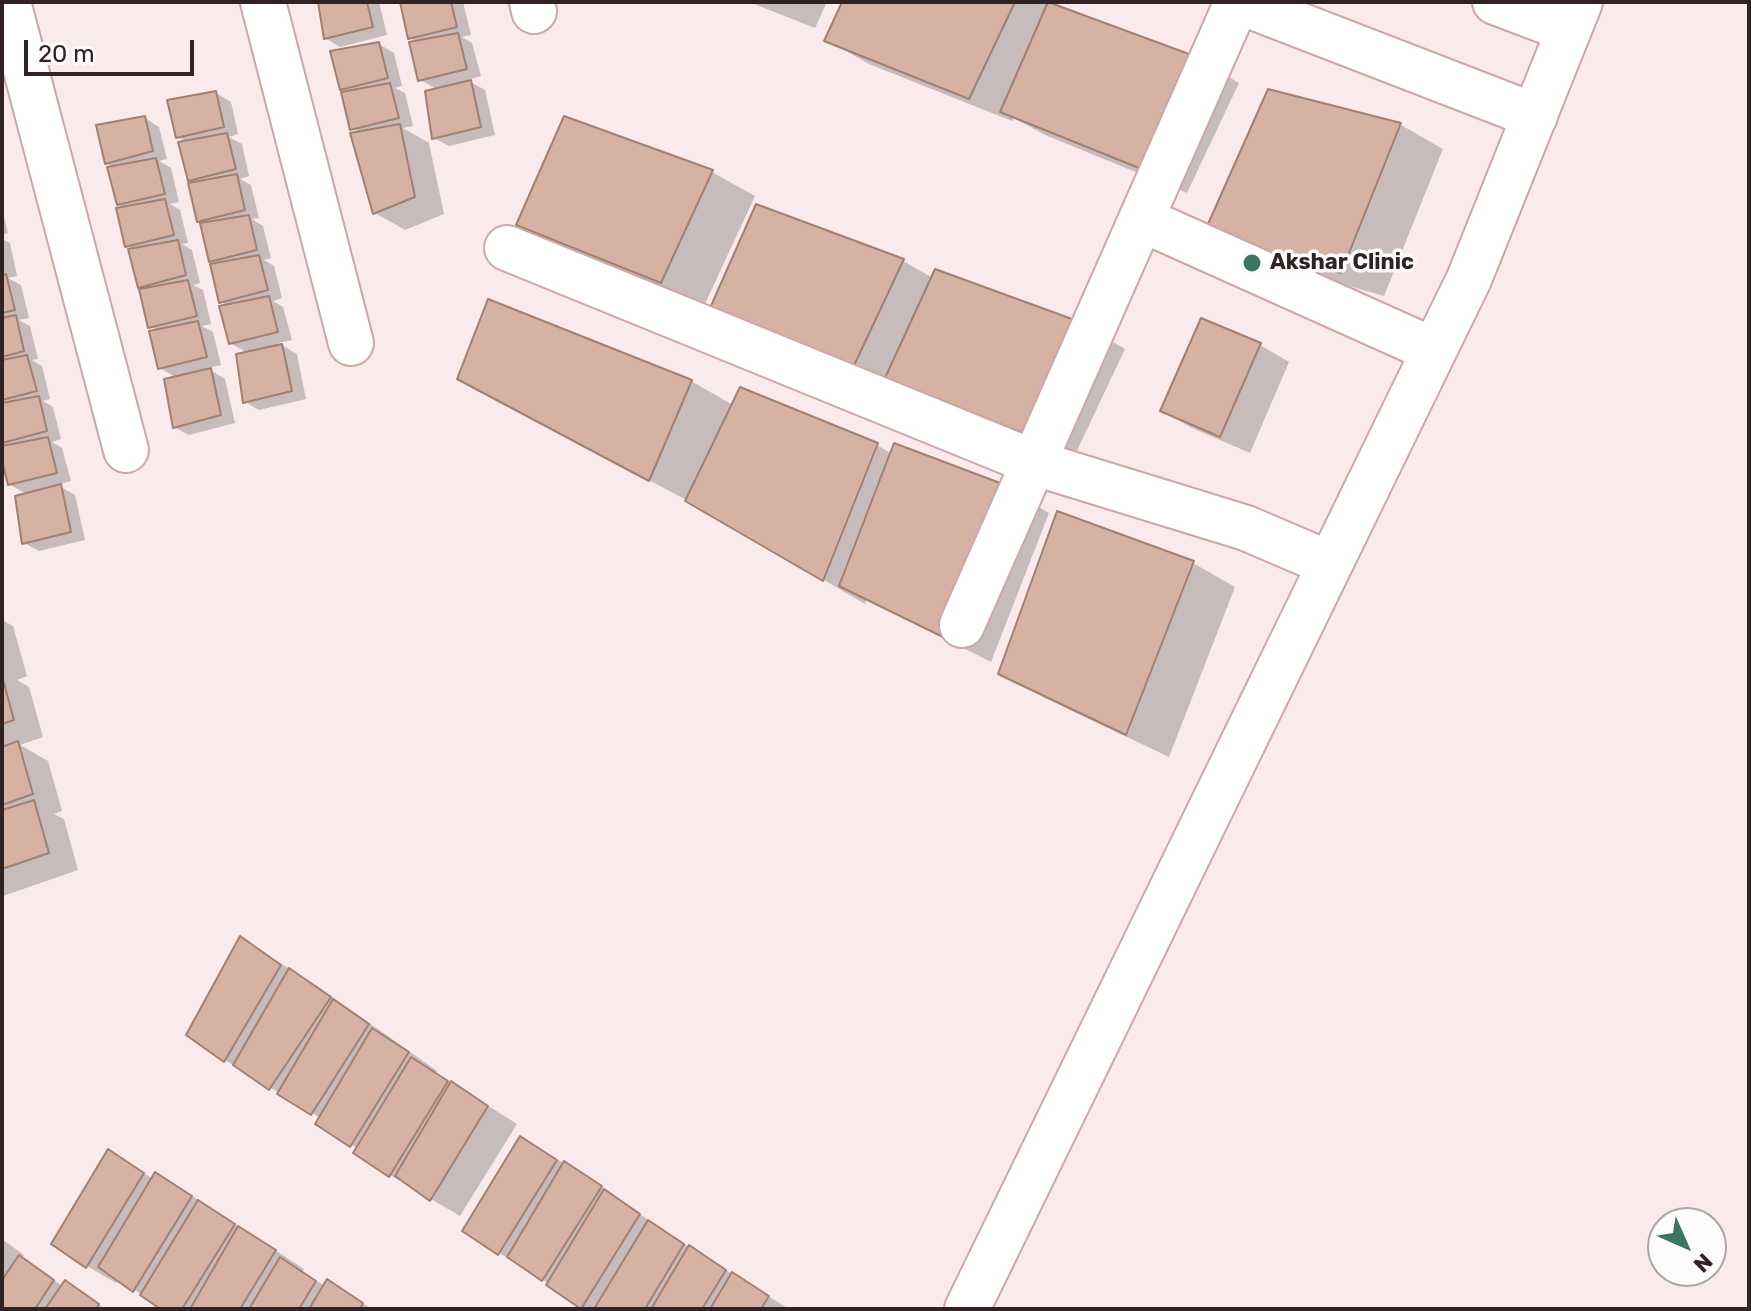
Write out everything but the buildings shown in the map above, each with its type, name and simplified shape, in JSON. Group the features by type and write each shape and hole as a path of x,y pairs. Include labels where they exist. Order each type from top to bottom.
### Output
{"street":[{"path":"8,2 126,450"},
{"path":"263,2 351,343"},
{"path":"962,625 1238,2 1535,116"},
{"path":"967,1309 1469,279 1574,16 1495,2"},
{"path":"1141,219 1433,350"},
{"path":"507,248 1035,463 1246,528 1330,564"}],"place":[{"name":"Akshar Clinic","path":"1252,263"}]}
